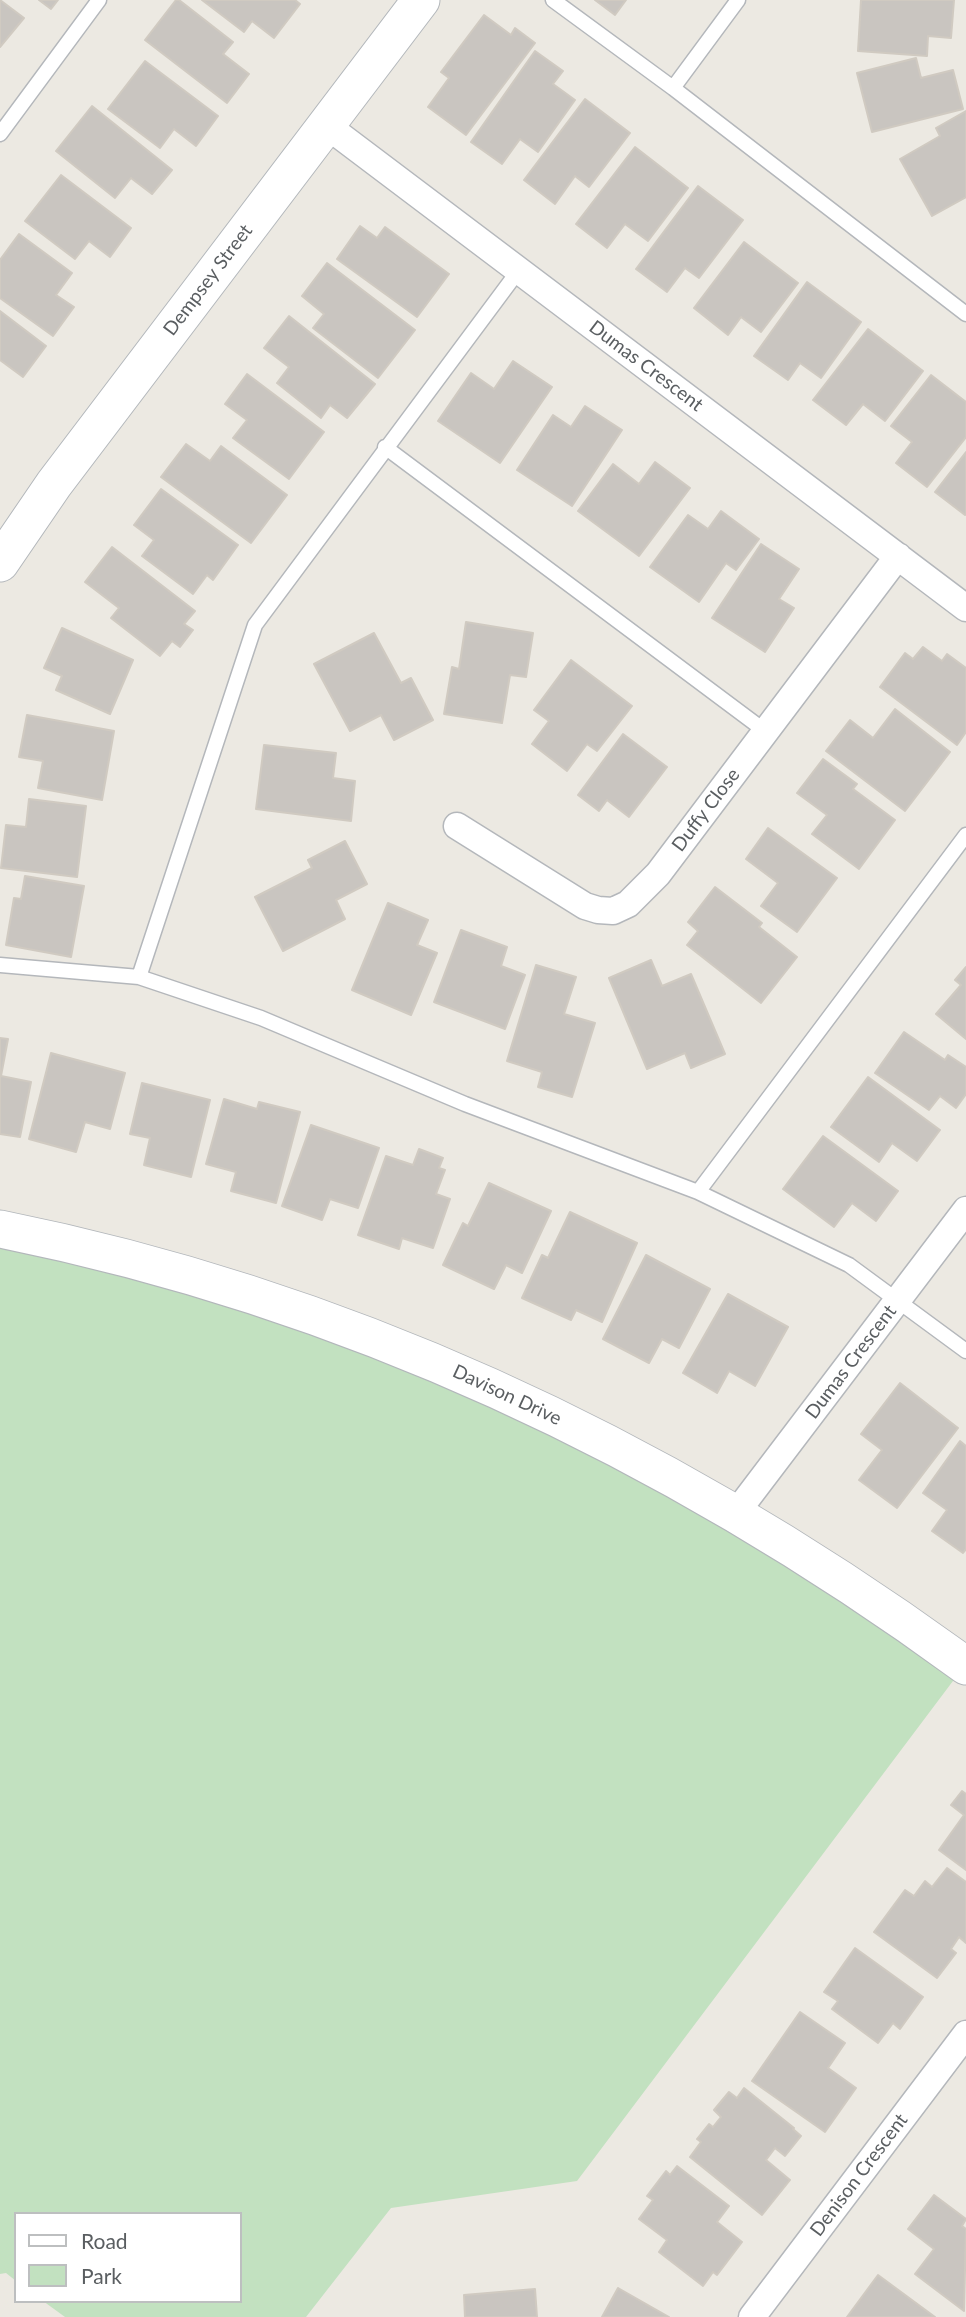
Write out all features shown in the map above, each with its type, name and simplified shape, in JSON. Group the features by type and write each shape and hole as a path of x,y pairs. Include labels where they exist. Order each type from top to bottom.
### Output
{"street":[{"name":"Dempsey Street","path":"0,563 46,495 421,0"},
{"name":"Dumas Crescent","path":"326,125 966,608"},
{"name":"Duffy Close","path":"457,826 585,906 614,911 628,904 651,882 898,556"},
{"name":"Dumas Crescent","path":"736,1513 966,1210"},
{"name":"Davison Drive","path":"0,1229 68,1243 262,1297 463,1373 631,1454 736,1513 893,1613 966,1666"},
{"name":"Denison Crescent","path":"752,2317 966,2034"}],"lane":[{"path":"0,134 99,0"},
{"path":"553,0 673,88 966,314"},
{"path":"673,88 738,0"},
{"path":"139,978 255,625 519,270"},
{"path":"385,447 765,731"},
{"path":"698,1192 966,835"},
{"path":"0,965 139,978 261,1018 465,1104 698,1192 849,1265 966,1351"}],"green space":[{"path":"0,1229 463,1373 965,1665 577,2181 391,2208 306,2317 65,2317 46,2303 242,2303 242,2212 14,2212 14,2279 6,2273 0,2274"}],"building":[{"path":"0,0 24,18 0,47"},
{"path":"39,0 58,0 51,9"},
{"path":"176,0 233,42 223,54 249,74 227,103 145,40"},
{"path":"202,0 295,0 300,4 274,38 252,21 244,32"},
{"path":"595,0 626,0 615,15"},
{"path":"861,0 954,0 951,38 928,36 927,56 858,51"},
{"path":"484,15 511,35 515,28 535,43 466,135 428,107 449,78 441,72"},
{"path":"535,51 563,71 553,84 575,100 538,152 520,139 502,164 471,142"},
{"path":"916,58 921,78 953,70 963,109 872,132 857,73"},
{"path":"145,61 218,116 196,146 174,129 160,148 108,109"},
{"path":"585,99 630,133 589,187 575,176 555,204 524,180"},
{"path":"92,106 172,170 152,194 131,178 115,198 56,151"},
{"path":"966,111 966,197 932,216 900,159 940,136 936,128"},
{"path":"635,147 688,188 648,241 625,224 607,248 576,224"},
{"path":"61,175 131,228 110,257 89,241 75,259 25,221"},
{"path":"698,186 743,220 699,278 685,268 667,292 636,269"},
{"path":"360,226 377,238 385,227 449,274 417,317 337,259"},
{"path":"19,234 72,273 56,295 74,307 53,336 0,298 0,260"},
{"path":"744,242 798,283 761,332 741,317 728,335 694,308"},
{"path":"327,263 415,330 378,378 313,328 324,314 302,296"},
{"path":"807,282 861,322 821,378 800,363 788,380 754,356"},
{"path":"0,311 46,346 23,377 0,360"},
{"path":"289,316 375,384 347,418 330,405 321,418 277,383 289,367 264,348"},
{"path":"868,329 923,371 885,421 863,404 846,425 813,400"},
{"path":"513,361 552,387 500,463 438,421 471,373 494,389"},
{"path":"247,374 324,432 289,479 233,438 247,420 225,404"},
{"path":"931,375 966,402 966,437 927,487 896,463 912,442 891,426"},
{"path":"585,406 622,430 572,506 517,470 553,415 571,427"},
{"path":"186,444 210,461 221,446 287,495 251,543 161,477"},
{"path":"966,452 966,514 965,515 935,492"},
{"path":"655,462 690,488 639,556 578,511 613,464 639,484"},
{"path":"161,489 238,545 213,580 207,575 193,594 142,556 154,540 134,525"},
{"path":"721,511 759,539 736,570 726,563 699,602 650,567 688,515 708,529"},
{"path":"761,544 799,569 779,599 794,608 765,652 712,618"},
{"path":"112,547 195,611 184,624 193,630 180,647 172,641 160,656 111,618 119,608 85,582"},
{"path":"466,622 533,633 526,677 510,675 502,723 444,714 452,667 459,669"},
{"path":"62,628 133,660 110,714 56,690 62,676 44,668"},
{"path":"374,633 401,683 411,678 433,720 394,740 381,715 350,731 314,664"},
{"path":"923,647 942,661 947,654 966,668 966,732 957,745 880,687 905,653 913,659"},
{"path":"571,660 632,706 597,751 587,744 567,771 532,744 549,721 534,710"},
{"path":"895,709 950,752 905,811 826,751 850,720 873,738"},
{"path":"27,715 114,731 102,800 38,788 43,761 19,757"},
{"path":"623,734 667,767 629,817 607,800 599,811 578,795"},
{"path":"264,745 336,753 333,778 355,781 351,821 256,809"},
{"path":"823,759 857,784 853,789 895,820 859,869 812,834 827,815 797,793"},
{"path":"29,799 86,806 77,877 1,868 6,825 26,827"},
{"path":"768,828 837,878 797,932 761,906 778,883 746,859"},
{"path":"345,841 367,884 336,900 345,919 283,951 255,897 312,868 308,860"},
{"path":"25,876 84,886 71,957 6,945 14,898 21,899"},
{"path":"715,887 762,923 759,927 797,957 761,1003 687,945 698,931 688,922"},
{"path":"388,903 428,920 417,945 437,953 411,1015 352,990"},
{"path":"461,930 507,947 501,966 525,975 505,1029 434,1002"},
{"path":"651,960 662,986 691,974 725,1054 691,1068 685,1053 647,1069 609,978"},
{"path":"536,965 576,977 564,1014 595,1023 572,1097 538,1087 542,1072 507,1061"},
{"path":"966,967 966,1039 936,1014 961,985 955,980"},
{"path":"904,1032 945,1060 948,1055 966,1067 966,1094 956,1108 940,1096 929,1110 875,1073"},
{"path":"0,1038 8,1039 1,1076 31,1082 20,1137 0,1134"},
{"path":"51,1053 125,1073 110,1129 85,1122 76,1152 29,1139"},
{"path":"868,1077 940,1130 917,1161 892,1143 879,1162 831,1127"},
{"path":"142,1083 210,1100 191,1177 144,1165 150,1138 130,1134"},
{"path":"224,1099 257,1109 259,1102 300,1112 276,1203 231,1191 236,1172 206,1164"},
{"path":"311,1125 379,1148 358,1208 330,1199 322,1220 282,1206"},
{"path":"823,1136 898,1191 876,1221 852,1203 834,1227 783,1189"},
{"path":"419,1149 443,1158 439,1168 445,1170 436,1194 450,1199 433,1248 402,1238 399,1249 358,1235 386,1156 413,1165"},
{"path":"489,1183 551,1211 522,1273 506,1265 494,1289 443,1265 463,1223 468,1226"},
{"path":"570,1212 637,1243 602,1322 576,1310 571,1320 522,1298 542,1255 548,1258"},
{"path":"646,1255 710,1289 679,1348 662,1339 649,1363 603,1339"},
{"path":"728,1294 788,1327 755,1386 729,1371 717,1393 683,1373"},
{"path":"900,1383 958,1428 897,1508 859,1480 882,1450 861,1434"},
{"path":"960,1441 966,1446 966,1549 963,1553 932,1531 947,1510 923,1493"},
{"path":"962,1791 966,1794 966,1870 939,1850 964,1815 951,1805"},
{"path":"947,1868 966,1882 966,1943 959,1937 951,1949 956,1953 937,1978 874,1932 905,1890 914,1896 925,1881 932,1887"},
{"path":"855,1948 923,1997 900,2029 893,2023 878,2043 832,2009 838,2001 824,1992"},
{"path":"800,2012 845,2043 828,2068 856,2088 825,2132 752,2081"},
{"path":"744,2088 801,2136 785,2156 775,2148 766,2160 790,2180 762,2215 690,2157 701,2142 697,2139 709,2124 713,2127 721,2117 714,2110 729,2092 737,2098"},
{"path":"677,2166 729,2206 717,2222 742,2242 717,2275 713,2272 703,2286 659,2252 667,2240 639,2219 653,2200 647,2196 666,2171 670,2175"},
{"path":"934,2195 966,2219 962,2226 966,2229 964,2311 915,2274 934,2249 908,2229"},
{"path":"878,2275 935,2317 847,2317"},
{"path":"618,2288 669,2317 602,2317"},
{"path":"535,2289 537,2317 465,2317 464,2295"}]}
